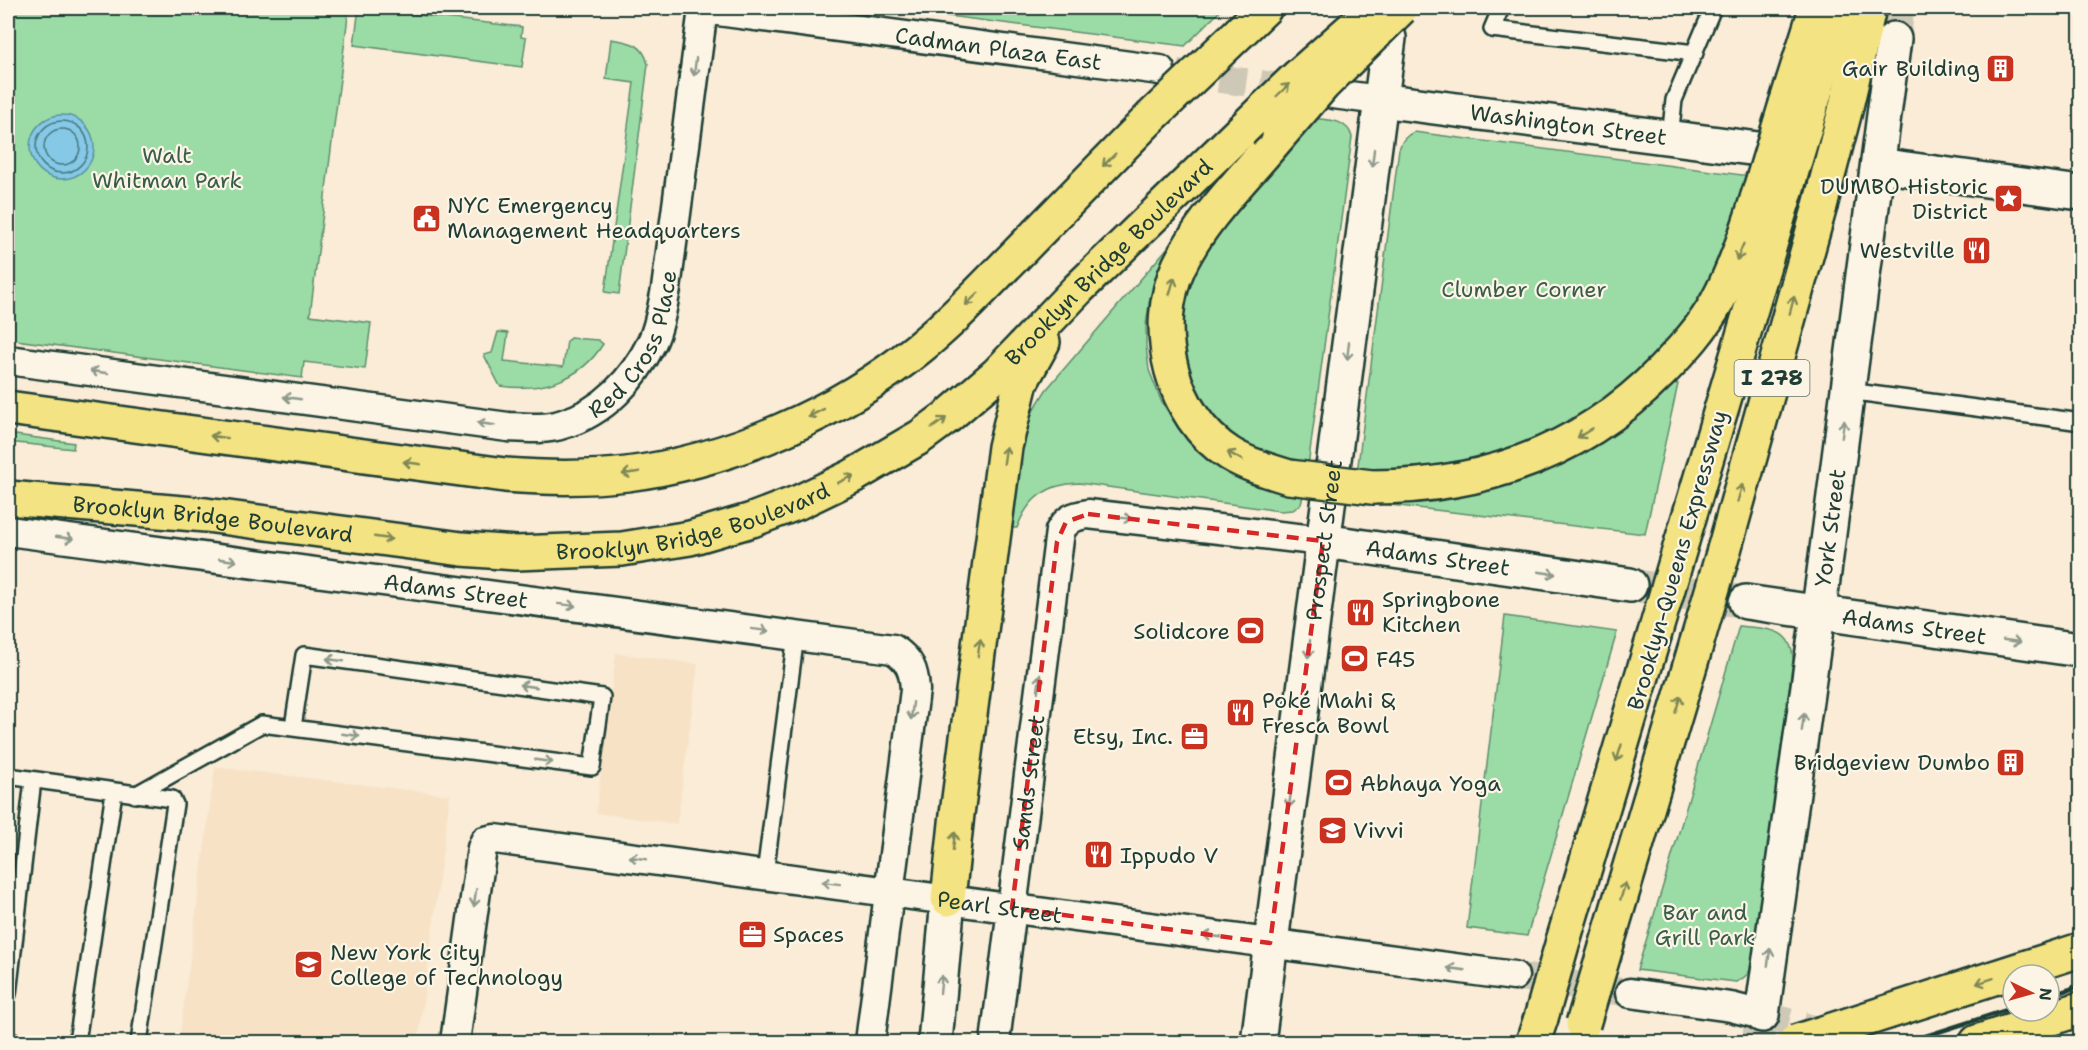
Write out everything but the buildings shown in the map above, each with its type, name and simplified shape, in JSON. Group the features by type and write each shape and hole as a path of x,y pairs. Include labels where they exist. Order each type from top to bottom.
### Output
{"main road":[{"path":"8,408 505,475 560,478 626,474 687,462 759,440 858,390 920,348 978,293 1150,118 1265,8"},
{"name":"Brooklyn Bridge Boulevard","path":"8,498 206,515 462,549 516,553 622,549 690,537 753,520 799,502 853,476 920,437 947,417 997,375 1078,289 1298,76 1375,8"},
{"path":"1401,8 1323,85 1213,215 1186,253 1171,290 1167,337 1170,363 1176,386 1191,416 1201,430 1230,454 1289,477 1372,488 1440,483 1497,472 1552,451 1580,436 1632,399 1698,331 1717,302 1742,249 1770,199 1798,105 1817,8"},
{"path":"1798,105 1839,8"},
{"name":"Brooklyn-Queens Expressway","path":"1581,1033 1724,550 1820,206 1869,8"},
{"path":"1861,41 1874,8"},
{"name":"Brooklyn-Queens Expressway","path":"1537,1030 1682,541 1770,199"},
{"path":"948,899 957,814 1010,425 1021,382 1034,356 1078,289"},
{"path":"1795,1042 2080,950"},
{"path":"1977,1042 2080,1009"}],"street":[{"name":"Cadman Plaza East","path":"698,8 1160,70"},
{"name":"Red Cross Place","path":"8,360 508,427 544,428 562,425 581,417 613,396 629,379 653,341 666,289 698,8"},
{"name":"Prospect Street","path":"1258,1042 1389,38"},
{"name":"York Street","path":"1762,1015 1848,391 1872,164 1894,39"},
{"path":"1332,94 1380,100"},
{"name":"Washington Street","path":"1380,100 1758,149"},
{"path":"1872,164 2080,193"},
{"name":"Adams Street","path":"1066,522 1076,516 1088,514 1323,542 1630,585"},
{"name":"Sands Street","path":"995,1042 1057,542 1059,531 1066,522"},
{"name":"Adams Street","path":"8,531 893,649 910,664 915,690 889,891"},
{"name":"Adams Street","path":"1746,602 2080,650"},
{"name":"Pearl Street","path":"455,1042 482,848 485,841 495,839 1514,976"},
{"path":"870,1042 889,891"},
{"path":"935,1042 948,899"},
{"path":"1630,993 1731,1006 1762,1015"}],"lane":[{"path":"1501,8 1492,29 1695,53"},
{"path":"1670,138 1674,100 1713,8"},
{"path":"1848,391 2074,421"},
{"path":"765,874 796,635"},
{"path":"135,795 262,724 592,767 602,697 304,655 293,727"},
{"path":"8,776 172,800 175,804 139,1042"},
{"path":"8,994 33,780"},
{"path":"77,1042 114,792"},
{"path":"8,1042 15,1042"}],"highlighted area":[{"path":"1088,514 1323,541 1270,943 1012,908 1057,542 1066,522"}],"shaded area":[{"path":"616,653 698,664 677,824 596,813"},
{"name":"New York City College of Technology","path":"215,767 450,795 418,1042 179,1042"}],"green space":[{"name":"Walt Whitman Park","path":"8,8 349,8 310,315 371,323 365,369 304,362 302,378 8,339"},
{"path":"359,8 522,27 521,37 526,38 522,67 354,45"},
{"path":"885,8 1223,8 1185,46"},
{"path":"611,39 635,45 643,52 648,64 619,294 605,292 634,83 606,79"},
{"path":"1310,118 1341,123 1346,126 1352,137 1308,466 1273,456 1241,441 1222,426 1206,407 1195,385 1188,362 1184,337 1184,312 1188,288 1196,265 1213,234"},
{"name":"Clumber Corner","path":"1414,132 1750,176 1712,280 1685,325 1637,379 1541,442 1463,466 1357,473 1399,149 1404,139"},
{"path":"1175,239 1150,298 1146,325 1149,370 1162,403 1188,440 1209,457 1304,492 1301,504 1293,510 1280,511 1079,483 1057,486 1040,495 1027,508 1017,528 1011,528 1023,445 1033,411 1046,390"},
{"path":"498,332 508,333 504,361 563,367 567,341 570,338 598,340 603,344 583,367 558,381 530,387 500,386 484,355 492,353"},
{"path":"1674,382 1678,384 1645,534 1373,503 1394,501"},
{"path":"8,434 74,443 73,449 8,442"},
{"path":"1505,616 1617,632 1527,936 1467,928"},
{"name":"Bar and Grill Park","path":"1739,626 1767,629 1782,635 1788,641 1793,660 1752,966 1746,976 1736,982 1637,970 1670,863"}],"water":[{"path":"62,115 85,124 94,147 85,170 62,179 39,170 30,147 39,124"}],"tunnel":[{"path":"1894,39 1898,8"},
{"path":"1177,73 1304,90"},
{"path":"1769,151 1866,163"},
{"path":"1630,585 1746,602"},
{"path":"1514,976 1630,993"},
{"path":"1762,1015 1862,1042"},
{"path":"1758,1042 1762,1015"}],"railway":[{"path":"2061,972 2080,965"},
{"path":"2061,992 2080,986"},
{"path":"1844,1042 2001,991"},
{"path":"1907,1042 2001,1012"},
{"path":"2061,1042 2080,1036"}],"place":[{"name":"Gair Building","path":"2001,68"},
{"name":"DUMBO Historic District","path":"2009,199"},
{"name":"NYC Emergency Management Headquarters","path":"426,218"},
{"name":"Westville","path":"1976,250"},
{"name":"Springbone Kitchen","path":"1361,612"},
{"name":"Solidcore","path":"1251,631"},
{"name":"F45","path":"1355,659"},
{"name":"Poké Mahi & Fresca Bowl","path":"1241,713"},
{"name":"Etsy, Inc.","path":"1194,736"},
{"name":"Bridgeview Dumbo","path":"2011,762"},
{"name":"Abhaya Yoga","path":"1339,783"},
{"name":"Vivvi","path":"1332,830"},
{"name":"Ippudo V","path":"1099,855"},
{"name":"Spaces","path":"752,934"},
{"name":"New York City College of Technology","path":"309,965"}]}
